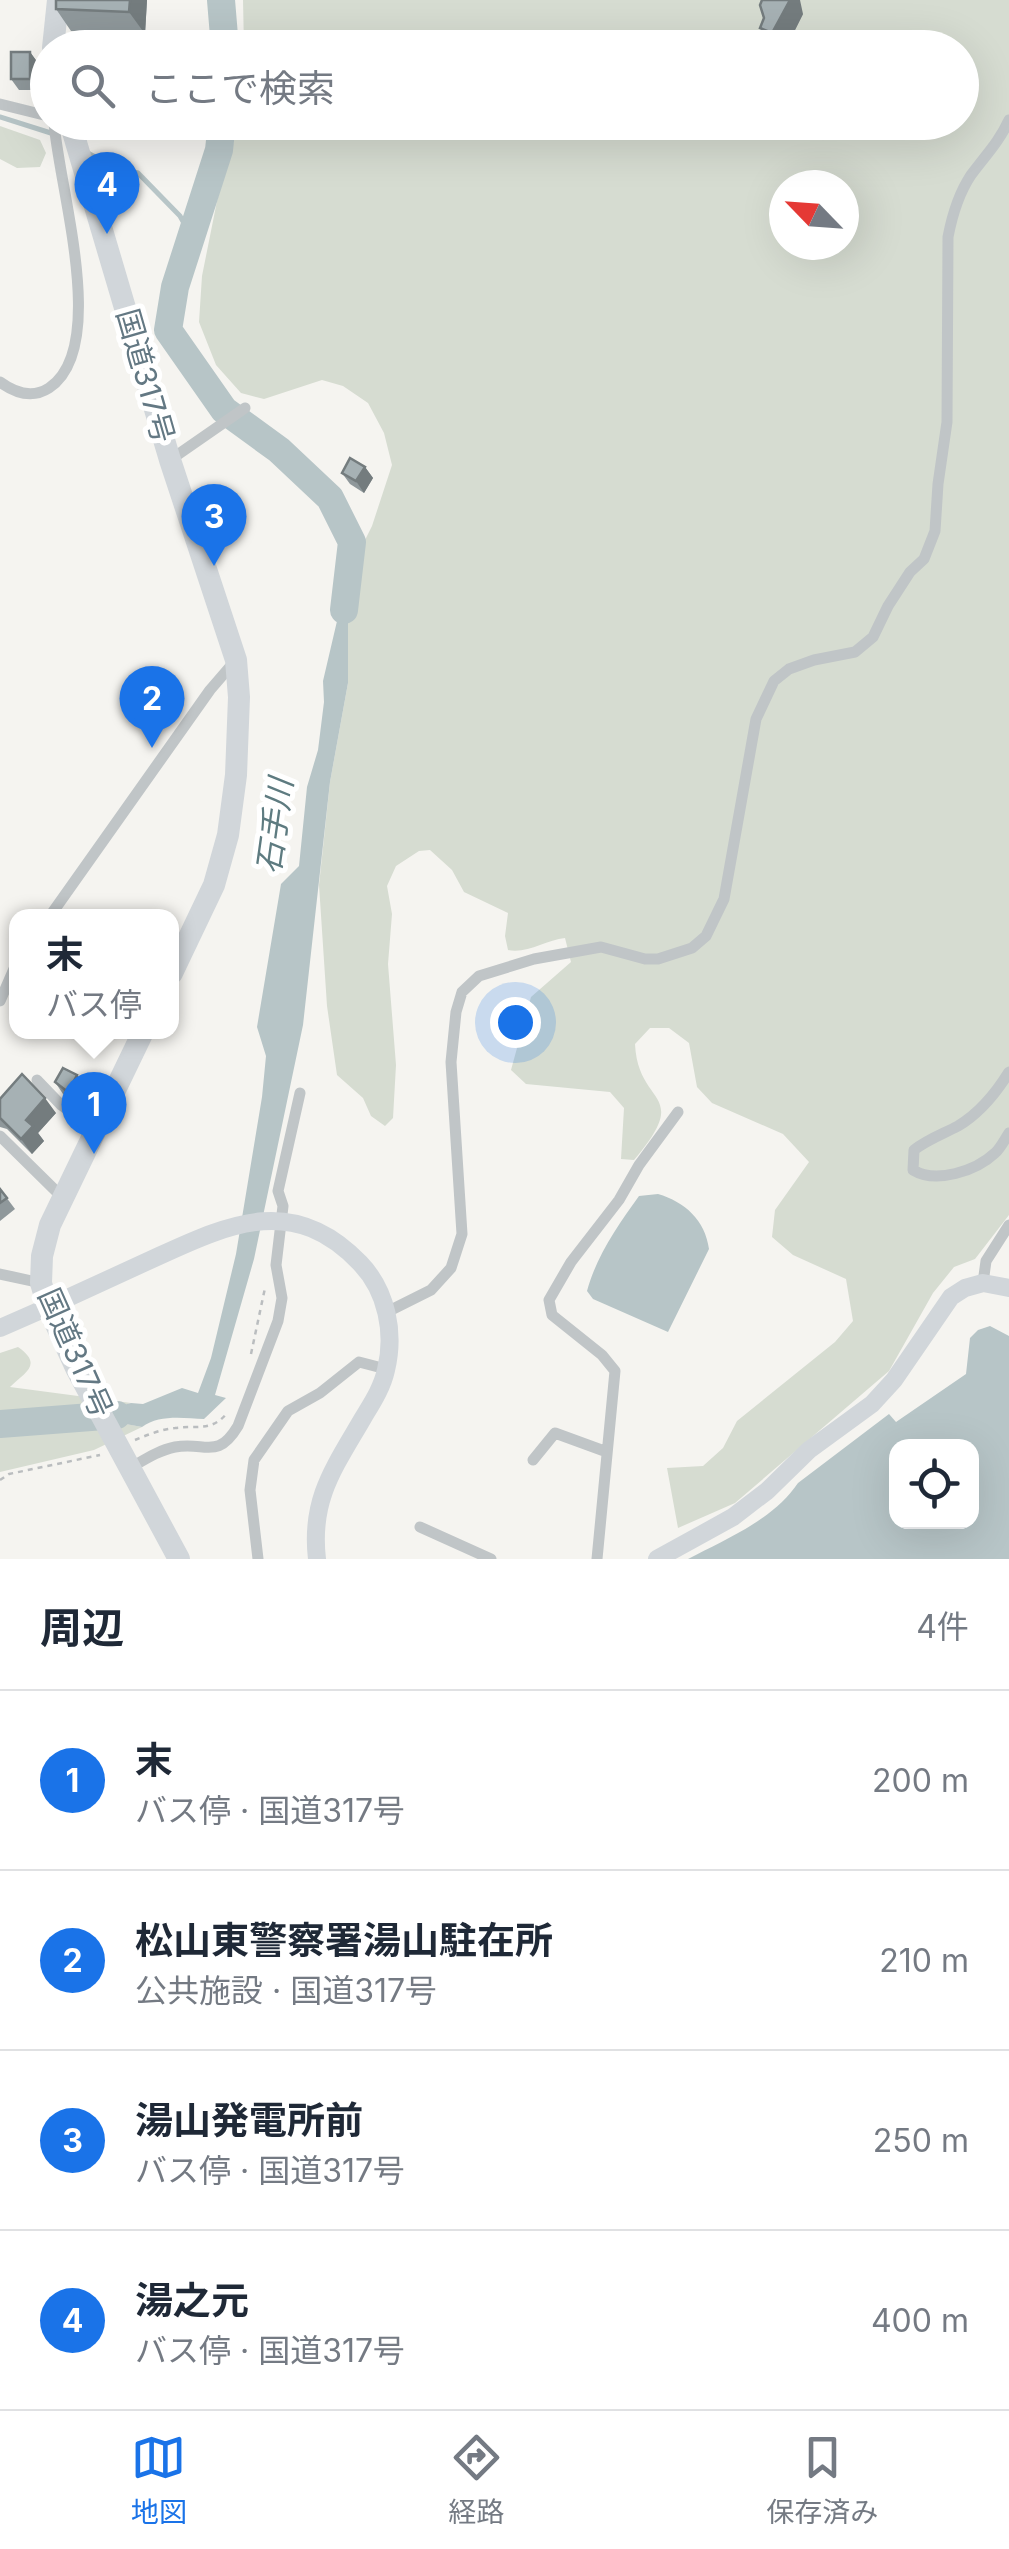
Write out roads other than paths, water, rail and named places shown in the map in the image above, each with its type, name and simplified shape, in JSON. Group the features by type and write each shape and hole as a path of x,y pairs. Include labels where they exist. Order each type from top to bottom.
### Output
{"highway":[{"path":"55,30 58,0"},
{"name":"国道317号","path":"75,140 170,460 236,660 240,698 228,836 214,885 179,958"},
{"name":"国道317号","path":"140,1039 50,1226 42,1256 42,1283 48,1307 76,1368 179,1559"}],"street":[{"path":"0,104 30,112"},
{"path":"387,1312 431,1290 452,1268 462,1234 451,1062 462,992 479,976 534,959 601,947 658,960 692,948 706,936 724,899 756,720 774,681 789,669 814,660 855,652 873,637 910,572 924,559 936,531 947,422 948,237 953,212 970,178 997,145 1009,120"},
{"path":"0,382 12,390 43,392 58,382 70,363 76,342 77,271 57,140"},
{"path":"170,460 245,408"},
{"path":"55,909 210,690 236,660"},
{"path":"0,1001 4,979"},
{"path":"1009,1072 996,1094 960,1125 929,1138 914,1150 913,1170 922,1176 943,1178 995,1154 1009,1134"},
{"path":"37,1080 61,1106 96,1129"},
{"path":"123,1454 168,1448 216,1448 229,1440 250,1399 278,1321 282,1298 276,1265 284,1206 278,1191 279,1176 300,1093"},
{"path":"597,1559 615,1372 602,1355 552,1316 549,1300 571,1262 620,1200 639,1165 678,1112"},
{"path":"0,1136 64,1198"},
{"path":"0,1328 231,1225 257,1220 302,1225 329,1236 368,1271 387,1312 386,1369 380,1389 322,1490 314,1533 317,1559"},
{"path":"982,1283 986,1261 1009,1225"},
{"path":"0,1274 42,1283"},
{"path":"657,1559 733,1517 809,1450 872,1404 894,1380 951,1297 982,1283 1009,1288"},
{"path":"258,1559 250,1476 260,1447 288,1412 359,1362 386,1369"},
{"path":"533,1460 555,1432 607,1452"},
{"path":"420,1527 490,1559"}],"waterway":[{"name":"石手川","path":"221,0 224,30"},
{"path":"0,117 30,126"},
{"name":"石手川","path":"220,140 175,287 168,330 224,410 279,450 330,498 352,542 344,610"},
{"path":"86,152 115,168 138,173 180,216 190,234"},
{"name":"石手川","path":"0,1424 117,1415"}],"place":[{"name":"湯之元","path":"107,234"},
{"name":"湯山発電所前","path":"214,566"},
{"name":"松山東警察署湯山駐在所","path":"152,748"},
{"name":"末","path":"94,1154"}]}
